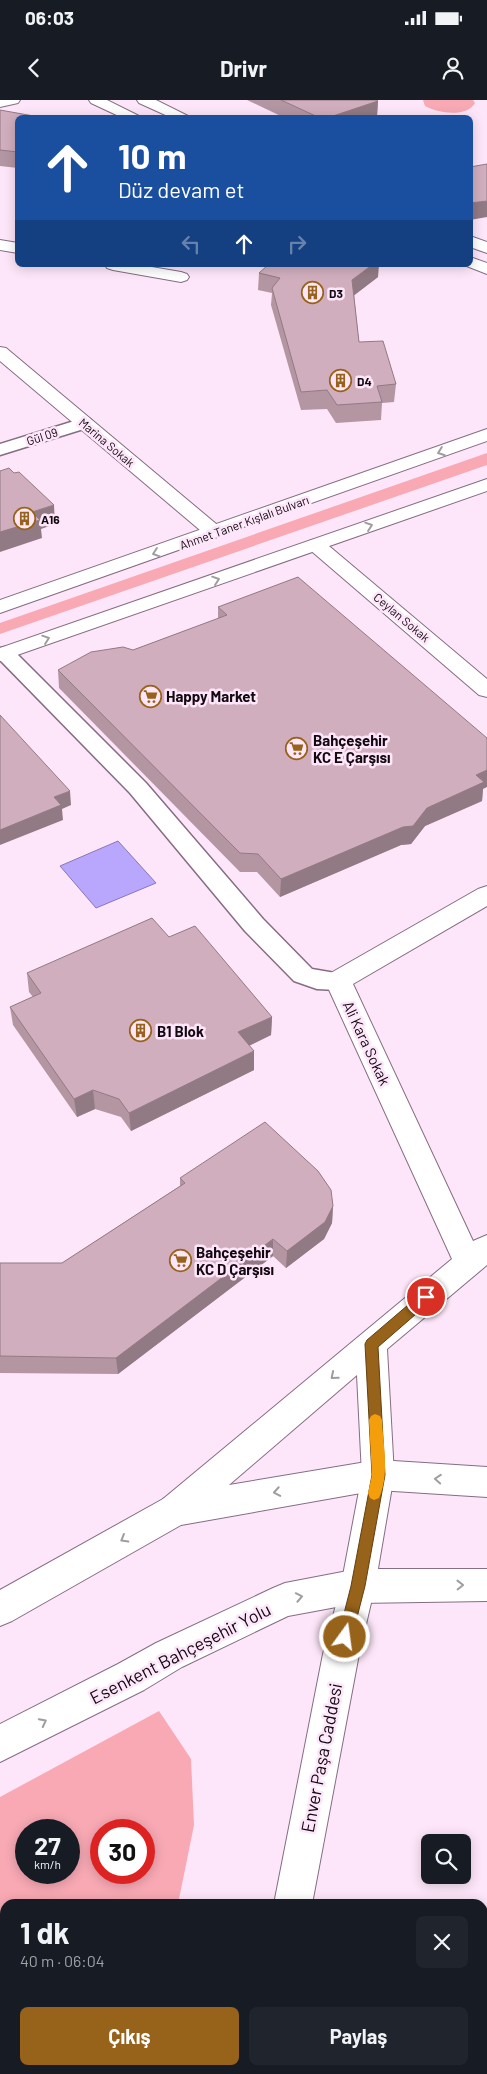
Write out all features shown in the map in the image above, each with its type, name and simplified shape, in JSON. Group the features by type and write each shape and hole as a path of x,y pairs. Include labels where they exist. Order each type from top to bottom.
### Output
{"main road":[{"path":"0,103 13,100"},
{"path":"96,100 129,115"},
{"path":"146,100 178,115"},
{"path":"473,241 487,248"},
{"path":"0,245 15,248"},
{"path":"473,263 487,269"},
{"path":"124,267 181,277"},
{"name":"Marina Sokak","path":"0,352 214,532"},
{"name":"Ahmet Taner Kışlalı Bulvarı","path":"0,608 487,435"},
{"path":"2,654 487,485"},
{"name":"Ceylan Sokak","path":"316,544 487,690"},
{"path":"338,981 487,895"},
{"name":"Ali Kara Sokak","path":"338,981 477,1254"},
{"path":"0,1609 175,1510 477,1254"},
{"name":"Enver Paşa Caddesi","path":"294,1899 341,1654 358,1586 378,1475 371,1344"},
{"path":"175,1510 378,1475 487,1482"},
{"name":"Esenkent Bahçeşehir Yolu","path":"0,1744 131,1677 169,1655 285,1600 358,1586 487,1585"}],"lane":[{"name":"Gül 09","path":"0,450 84,423"},
{"path":"2,654 138,788 254,925 303,975 317,980 338,981"}],"shaded area":[{"path":"423,100 473,100 475,103 466,111 452,113 437,111 425,106"},
{"path":"487,453 487,465 0,634 0,623"},
{"path":"118,841 156,883 96,908 60,866"},
{"path":"159,1711 191,1759 194,1825 179,1899 0,1899 0,1797"}],"building":[{"path":"281,100 378,101 336,115 314,115"},
{"path":"0,110 28,115 15,115 15,152 0,150"},
{"path":"487,164 487,201 473,203 473,166"},
{"path":"266,267 369,267 352,280 359,342 383,341 396,384 377,386 382,402 337,405 327,390 301,392 272,288 280,278 259,273"},
{"path":"9,468 14,473 19,472 54,505 32,512 40,520 0,532 0,471"},
{"name":"Bahçeşehir KC E Çarşısı","path":"298,577 487,738 487,770 476,775 484,782 427,808 413,826 403,827 281,879 258,854 240,853 58,670 91,652 123,647 133,650 227,615 218,607"},
{"path":"0,715 70,791 54,797 61,805 0,830"},
{"name":"B1 Blok","path":"152,918 169,937 195,926 272,1017 238,1032 254,1051 129,1113 119,1099 93,1090 74,1099 10,1007 41,993 27,973"},
{"name":"Bahçeşehir KC D Çarşısı","path":"265,1122 318,1171 331,1190 333,1206 325,1222 287,1251 273,1239 116,1358 0,1356 0,1263 62,1263 185,1183 180,1178"}],"slow traffic":[{"path":"374,1493 378,1475 375,1420"}],"place":[{"name":"D3","path":"313,293"},
{"name":"D4","path":"341,381"},
{"name":"A16","path":"25,519"},
{"name":"Happy Market","path":"150,696"},
{"name":"Bahçeşehir KC E Çarşısı","path":"297,749"},
{"name":"B1 Blok","path":"141,1031"},
{"name":"Bahçeşehir KC D Çarşısı","path":"180,1261"}],"route":[{"path":"345,1637 358,1586 378,1475 371,1344 426,1297"}]}
